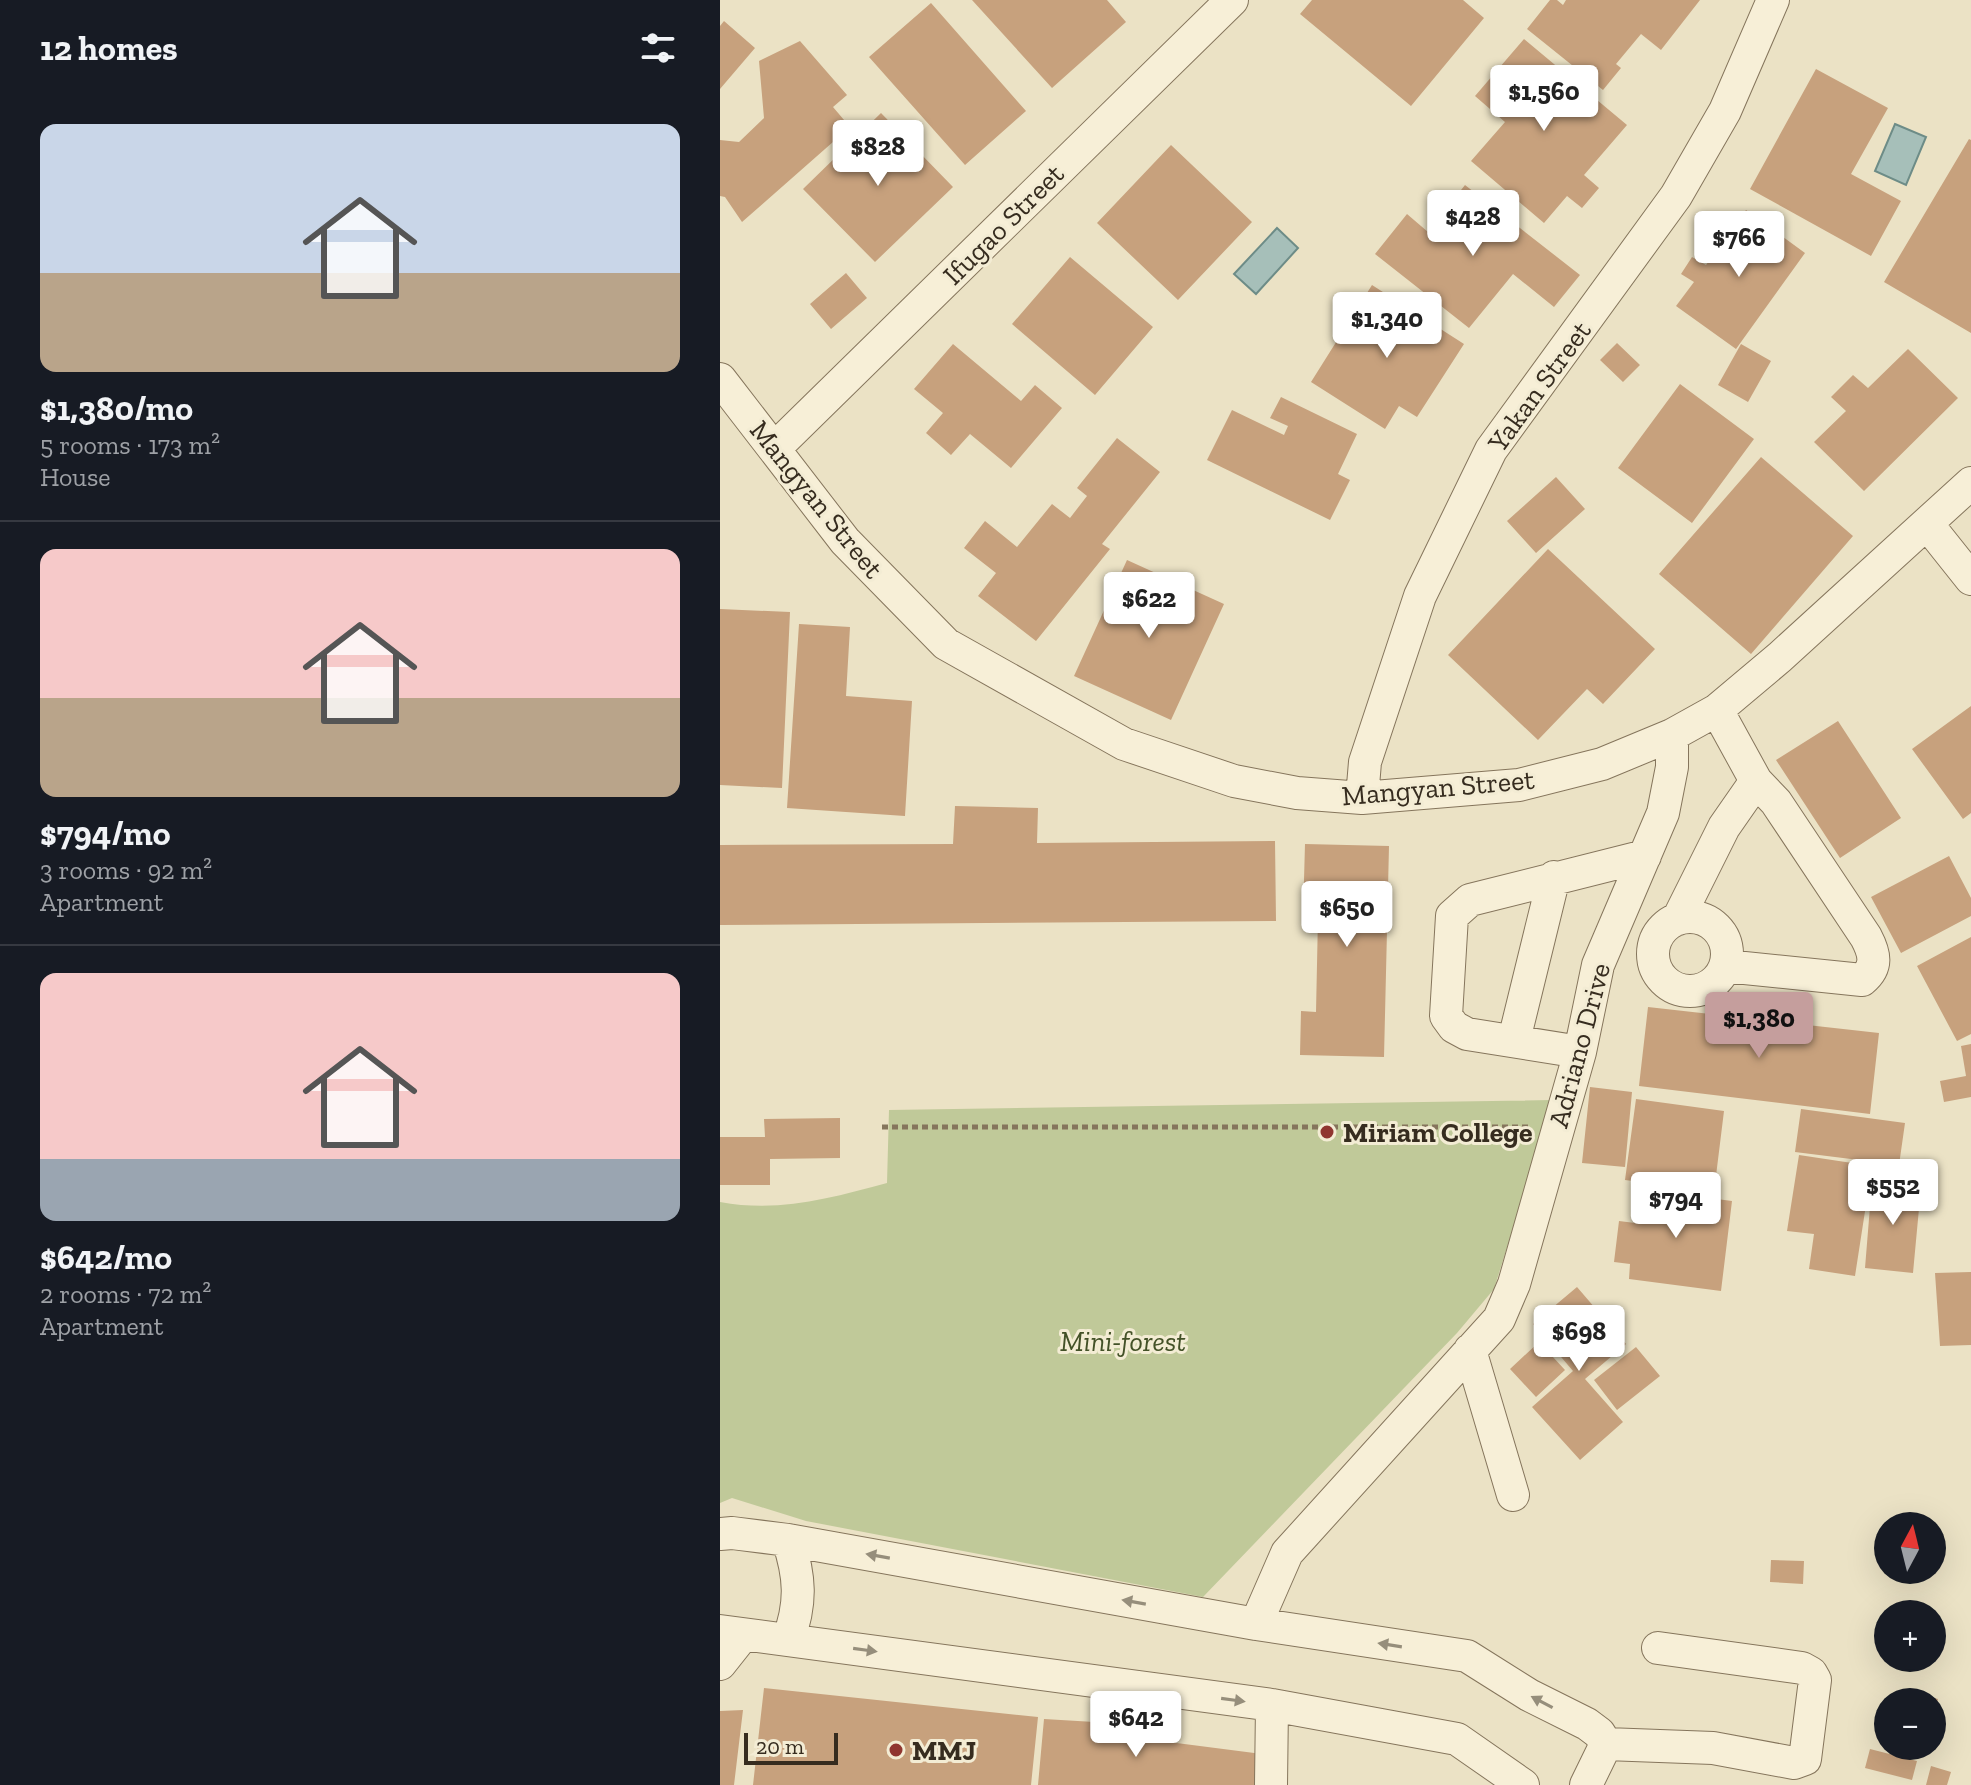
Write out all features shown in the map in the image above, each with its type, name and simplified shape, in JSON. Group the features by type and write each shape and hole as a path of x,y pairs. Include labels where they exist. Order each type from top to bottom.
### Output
{"street":[{"name":"Ifugao Street","path":"774,449 1232,0"},
{"name":"Yakan Street","path":"1362,798 1365,762 1420,596 1491,450 1676,196 1725,111 1773,0"},
{"name":"Mangyan Street","path":"720,379 845,541 946,644 1124,744 1234,781 1297,793 1362,798 1519,785 1602,764 1672,735 1717,710 1928,525 1971,483"},
{"path":"1928,525 1971,579"},
{"path":"1717,710 1756,781 1776,802 1866,937 1873,950 1874,963 1870,973 1862,980 1725,966"},
{"name":"Adriano Drive","path":"1256,1624 1287,1553 1499,1319 1514,1284 1580,1052 1598,965 1663,813 1672,767 1672,735"},
{"path":"1678,919 1724,827 1756,781"},
{"path":"1580,1052 1467,1034 1454,1027 1446,1016 1452,916 1470,900 1645,856"},
{"path":"1514,1040 1554,877"},
{"path":"1689,917 1712,924 1725,943 1725,966 1710,986 1698,991 1685,992 1673,988 1656,970 1652,958 1658,933 1678,919 1689,917"},
{"path":"1470,1350 1513,1495"},
{"path":"724,1527 1256,1624 1467,1656 1529,1695 1587,1724 1599,1733 1606,1744"},
{"path":"788,1540 796,1564 798,1589 797,1616 788,1640"},
{"path":"720,1664 731,1633 1272,1705 1457,1739 1523,1785"},
{"path":"1606,1744 1713,1748 1794,1763 1805,1759 1815,1680 1811,1673 1802,1668 1658,1648"},
{"path":"1271,1785 1272,1705"},
{"path":"1586,1785 1606,1744"}],"path":[{"path":"882,1127 1558,1126"}],"green space":[{"name":"Mini-forest","path":"1553,1100 1494,1289 1457,1333 1203,1597 806,1521 732,1498 720,1503 720,1202 784,1205 825,1199 887,1183 889,1110"}],"water":[{"path":"1895,124 1926,137 1906,185 1875,171"},
{"path":"1277,228 1298,248 1256,294 1234,274"}],"building":[{"path":"972,0 1107,0 1126,22 1052,88"},
{"path":"1312,0 1463,0 1484,18 1411,106 1300,14"},
{"path":"1550,0 1557,0 1563,5 1566,0 1700,0 1661,50 1641,34 1616,64 1621,68 1603,90 1527,29"},
{"path":"931,3 1026,111 965,165 869,57"},
{"path":"724,21 755,48 720,89 720,26"},
{"path":"1524,39 1627,125 1584,175 1599,188 1582,208 1567,196 1544,223 1471,161 1505,122 1475,96"},
{"path":"800,41 847,95 833,107 850,127 742,222 725,197 720,196 720,140 739,142 764,118 759,61"},
{"path":"1816,69 1888,108 1851,174 1901,201 1871,256 1750,189"},
{"path":"881,113 953,187 875,262 803,189"},
{"path":"1971,140 1971,333 1884,282"},
{"path":"1171,145 1252,222 1178,300 1097,223"},
{"path":"1465,185 1580,275 1554,307 1513,274 1469,328 1375,254 1407,214 1428,232"},
{"path":"1746,210 1805,253 1736,349 1676,306 1694,282 1681,274 1692,257 1706,265"},
{"path":"1070,257 1153,327 1095,395 1012,324"},
{"path":"846,273 867,298 831,329 810,304"},
{"path":"1372,285 1464,344 1417,417 1399,406 1385,429 1311,382"},
{"path":"1617,343 1640,365 1623,382 1600,360"},
{"path":"953,344 1021,401 1035,385 1062,408 1011,468 970,434 951,455 926,433 943,413 914,389"},
{"path":"1741,344 1771,361 1748,402 1718,385"},
{"path":"1908,349 1958,398 1864,491 1814,442 1846,411 1831,397 1853,375 1868,388"},
{"path":"1680,384 1754,439 1692,523 1618,468"},
{"path":"1281,397 1357,434 1338,474 1350,480 1330,520 1207,460 1232,410 1284,435 1288,426 1270,418"},
{"path":"1117,438 1160,472 1102,544 1110,549 1036,641 978,596 996,573 964,548 985,521 1017,547 1052,504 1070,518 1087,496 1077,488"},
{"path":"1761,457 1853,536 1751,654 1659,574"},
{"path":"1556,477 1585,509 1536,553 1507,521"},
{"path":"1548,549 1655,649 1603,704 1587,689 1538,740 1448,655"},
{"path":"1127,560 1224,604 1171,720 1074,676"},
{"path":"720,609 790,612 782,788 720,785"},
{"path":"799,624 850,627 846,696 912,701 905,816 787,808"},
{"path":"1971,706 1971,813 1963,819 1912,749"},
{"path":"1838,721 1901,818 1840,858 1776,760"},
{"path":"955,806 1038,808 1037,843 1275,841 1276,921 720,925 720,845 953,844"},
{"path":"1305,844 1389,846 1384,1057 1300,1055 1301,1011 1316,1012 1318,917 1303,916"},
{"path":"1949,856 1971,898 1971,916 1901,953 1871,897"},
{"path":"1971,937 1971,1034 1957,1041 1917,966"},
{"path":"1648,1007 1879,1033 1870,1114 1639,1086"},
{"path":"1971,1044 1971,1097 1944,1102 1940,1081 1966,1076 1961,1046"},
{"path":"1590,1087 1632,1092 1625,1167 1582,1163"},
{"path":"1636,1099 1724,1111 1714,1192 1625,1180"},
{"path":"1801,1109 1905,1123 1899,1165 1795,1152"},
{"path":"840,1118 840,1158 770,1159 770,1185 720,1185 720,1137 765,1137 764,1119"},
{"path":"1799,1155 1872,1166 1855,1276 1809,1269 1814,1234 1787,1231"},
{"path":"1872,1182 1921,1187 1913,1273 1865,1268"},
{"path":"1640,1189 1732,1201 1721,1291 1629,1279 1630,1264 1614,1262 1619,1221 1635,1223"},
{"path":"1971,1272 1971,1345 1940,1346 1935,1273"},
{"path":"1577,1287 1626,1344 1585,1379 1623,1422 1580,1460 1532,1407 1573,1371 1533,1324"},
{"path":"1539,1342 1565,1370 1536,1397 1510,1369"},
{"path":"1636,1347 1660,1376 1617,1410 1594,1380"},
{"path":"1771,1560 1804,1561 1803,1584 1770,1582"},
{"name":"MMJ","path":"764,1688 1038,1717 1031,1785 753,1785"},
{"path":"743,1710 734,1785 720,1785 720,1711"},
{"path":"1044,1719 1128,1724 1130,1737 1262,1754 1261,1785 1038,1785"},
{"path":"1870,1749 1874,1750 1874,1760 1917,1761 1912,1780 1865,1768"},
{"path":"1931,1766 1951,1772 1947,1785 1926,1785"}],"place":[{"name":"Miriam College","path":"1327,1132"},
{"name":"MMJ","path":"896,1750"}]}
